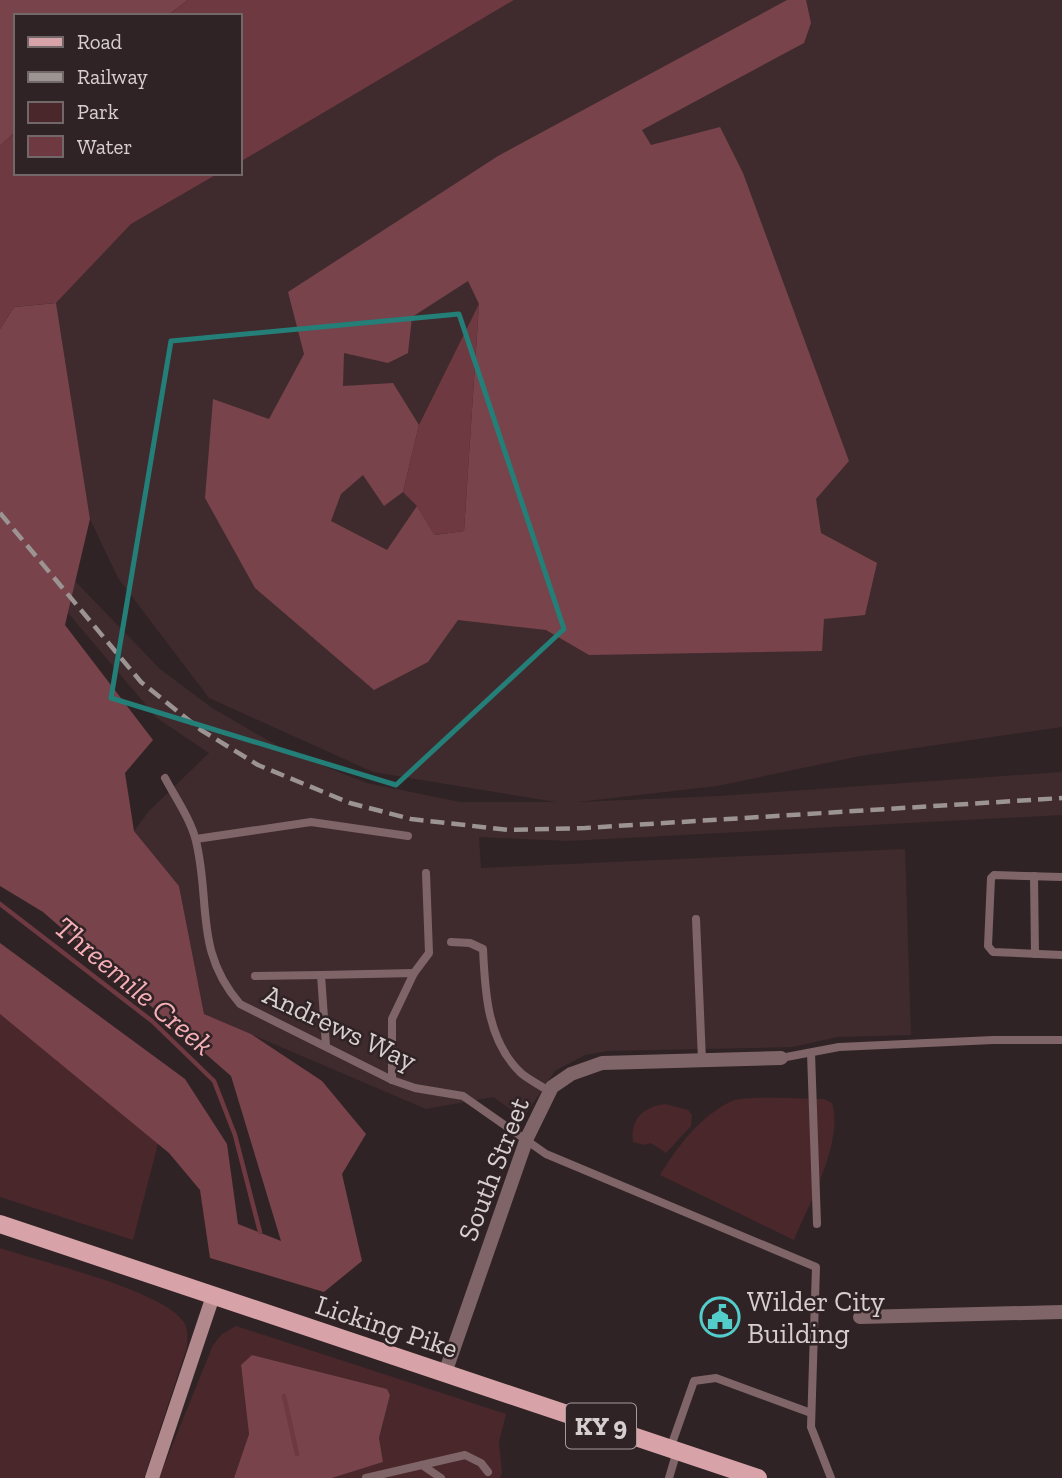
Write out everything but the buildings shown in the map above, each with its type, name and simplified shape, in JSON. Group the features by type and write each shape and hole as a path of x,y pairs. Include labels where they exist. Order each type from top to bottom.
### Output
{"main road":[{"name":"Licking Pike","path":"0,1224 758,1478"},
{"path":"152,1478 213,1296"}],"street":[{"name":"South Street","path":"445,1373 527,1138 549,1091 570,1074 602,1063 781,1058"},
{"path":"860,1317 1062,1312"}],"lane":[{"name":"Andrews Way","path":"165,778 196,839 211,959 223,985 240,1004 257,1016 326,1046 392,1080 415,1088 463,1096 527,1138 545,1154 816,1267 811,1413"},
{"path":"196,839 311,822 408,836"},
{"path":"392,1080 392,1019 414,973 429,953 426,873"},
{"path":"1062,877 994,875 991,878 988,946 993,952 1062,955"},
{"path":"1034,876 1035,954"},
{"path":"696,919 702,1060"},
{"path":"451,942 470,943 483,949 487,1008 495,1033 518,1070 549,1091"},
{"path":"255,976 414,973"},
{"path":"321,975 326,1046"},
{"path":"781,1058 839,1047 993,1040 1062,1040"},
{"path":"811,1053 817,1224"},
{"path":"669,1478 674,1450 694,1381 716,1378 811,1413 811,1427 831,1478"},
{"path":"366,1478 465,1455 481,1463 488,1472"},
{"path":"422,1465 441,1478"}],"highlighted area":[{"path":"459,314 564,629 396,785 111,698 171,341"}],"shaded area":[{"path":"0,0 188,0 170,14 14,14 14,133 0,146"},
{"path":"514,0 1062,0 1062,727 860,756 717,786 578,802 719,796 1062,772 1062,815 568,841 479,837 481,868 905,849 911,1035 837,1037 793,1047 608,1051 585,1055 555,1071 525,1115 520,1116 493,1097 426,1109 204,1014 179,886 134,831 149,811 209,753 157,718 68,613 75,581 160,669 212,708 290,753 367,783 460,802 556,802 373,772 209,698 118,578 90,519 56,303 131,224 216,175 242,175 242,161"},
{"path":"787,0 806,0 811,23 804,43 642,130 651,145 720,127 743,173 849,461 816,499 821,533 877,563 865,615 824,619 822,651 589,655 546,630 458,620 428,662 374,690 255,588 205,498 213,399 269,419 304,354 288,292 498,156","holes":["468,281 479,304 464,531 435,535 417,506 387,550 331,521 341,494 363,475 384,506 403,492 419,425 393,383 343,386 344,353 388,363 408,353 412,317"]},
{"path":"56,303 90,519 65,625 153,740 125,773 134,831 179,886 204,1014 251,1034 322,1081 366,1134 342,1174 362,1261 324,1292 210,1258 200,1190 169,1153 0,1014 0,943 185,1079 227,1144 238,1224 281,1241 231,1076 43,912 0,886 0,329 14,307"},
{"path":"252,1355 387,1389 390,1395 379,1438 383,1462 332,1478 234,1478 249,1434 241,1365"}],"green space":[{"path":"0,1013 160,1136 133,1240 0,1197"},
{"path":"762,1098 824,1099 832,1103 834,1118 829,1154 794,1240 660,1175 700,1123 732,1101"},
{"path":"665,1104 688,1110 692,1115 691,1126 666,1153 651,1143 645,1145 633,1142 634,1126 640,1115"},
{"path":"0,1248 98,1278 150,1298 170,1309 185,1324 187,1347 144,1478 0,1478"},
{"path":"236,1326 506,1414 499,1442 502,1473 500,1478 332,1478 383,1462 379,1438 390,1395 387,1389 252,1355 241,1366 249,1434 234,1478 159,1478 213,1345 222,1334"}],"water":[{"path":"188,0 514,0 242,161 242,14 170,14"},
{"path":"14,133 14,175 216,175 131,224 56,303 14,307 0,329 0,146"},
{"path":"479,304 464,531 434,535 417,506 403,492 419,425"}],"waterway":[{"name":"Threemile Creek","path":"0,904 152,1021 214,1081 235,1135 260,1232"},
{"name":"Threemile Creek","path":"284,1396 297,1454"}],"railway":[{"path":"0,513 141,682 201,730 258,765 350,803 411,819 509,830 585,828 1062,798"}],"place":[{"name":"Wilder City Building","path":"720,1317"}]}
